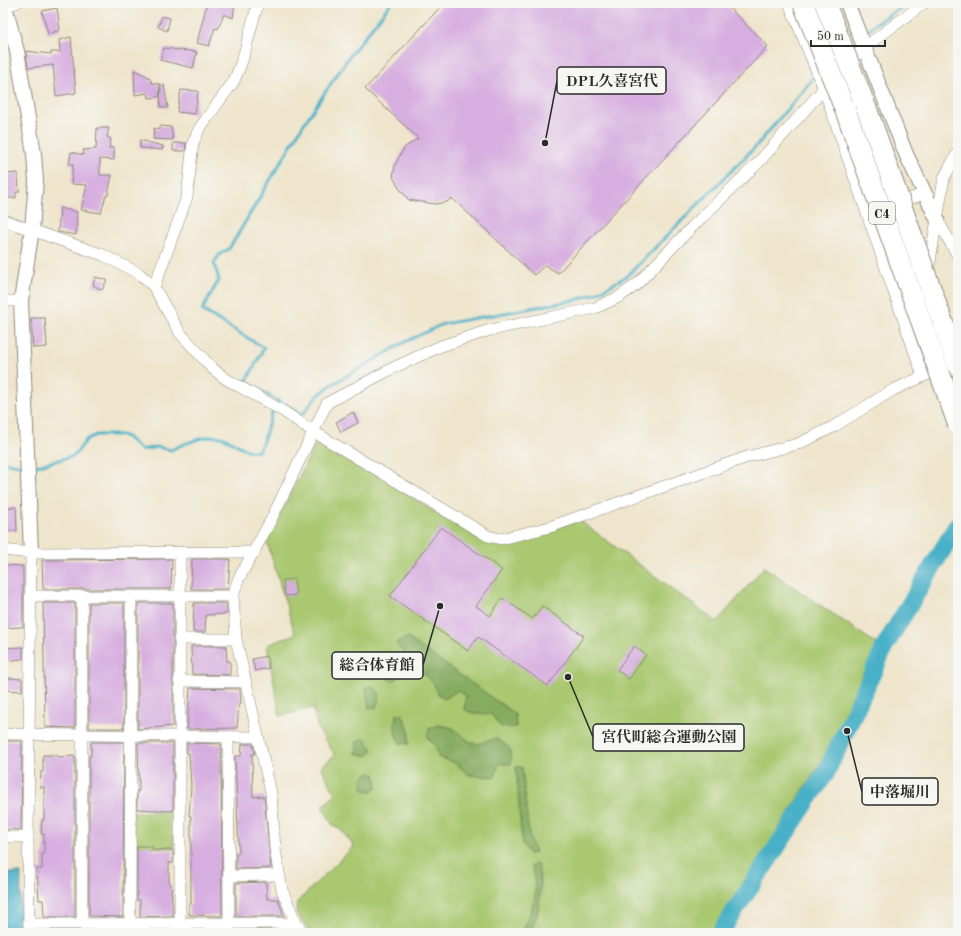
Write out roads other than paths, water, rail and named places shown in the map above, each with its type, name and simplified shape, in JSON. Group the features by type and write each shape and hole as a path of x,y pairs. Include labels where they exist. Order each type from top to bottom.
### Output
{"highway":[{"name":"C4","path":"803,3 849,120 958,424"},
{"name":"C4","path":"825,3 869,115 954,366"}],"street":[{"path":"154,287 187,197 193,143 199,128 234,81 242,61 258,3"},
{"path":"789,3 824,89 923,376"},
{"path":"847,3 906,154 924,194 958,256"},
{"path":"304,933 296,923 282,890 275,849 271,793 257,737 236,639 233,596 238,580 255,552 327,403 395,367 440,346 490,330 595,308 620,297 636,285 692,227 759,162 824,89 865,47 924,3"},
{"path":"8,4 34,154 36,181 32,229 21,301 31,553 28,837 29,928 82,924 130,924 180,929 276,928 296,923"},
{"path":"3,220 103,255 140,274 154,287 180,333 212,368 226,379 284,412 314,432 488,536 501,539 550,527 747,457 798,444 833,428 893,390 923,376 954,366 928,288 928,267 944,178 958,152"},
{"path":"867,212 924,194"},
{"path":"3,301 21,301"},
{"path":"3,550 31,553 255,552"},
{"path":"180,552 180,929"},
{"path":"31,596 233,596"},
{"path":"82,596 82,924"},
{"path":"130,924 131,596"},
{"path":"179,639 236,639"},
{"path":"179,681 245,682"},
{"path":"3,734 257,737"},
{"path":"228,737 229,928"},
{"path":"3,837 28,837"},
{"path":"229,876 279,875"}],"water":[{"path":"3,873 21,873 20,933 3,933"}],"waterway":[{"path":"278,401 246,382 264,348 202,310 219,280 214,263 220,254 229,249 303,125 351,54 391,3"},
{"path":"863,35 875,24 908,3"},
{"path":"276,404 278,401 303,414 315,398 331,385 405,342 443,324 576,300 597,293 627,276 758,144 815,76"},
{"path":"32,467 74,456 87,439 96,435 121,435 127,437 141,450 158,447 171,450 195,440 215,436 226,439 244,449 258,451 274,409"},
{"path":"3,462 23,466"},
{"path":"720,933 827,771 886,644 958,524"}],"place":[{"name":"DPL久喜宮代","path":"545,143"},
{"name":"総合体育館","path":"440,606"},
{"name":"宮代町総合運動公園","path":"568,677"},
{"name":"中落堀川","path":"847,731"}]}
